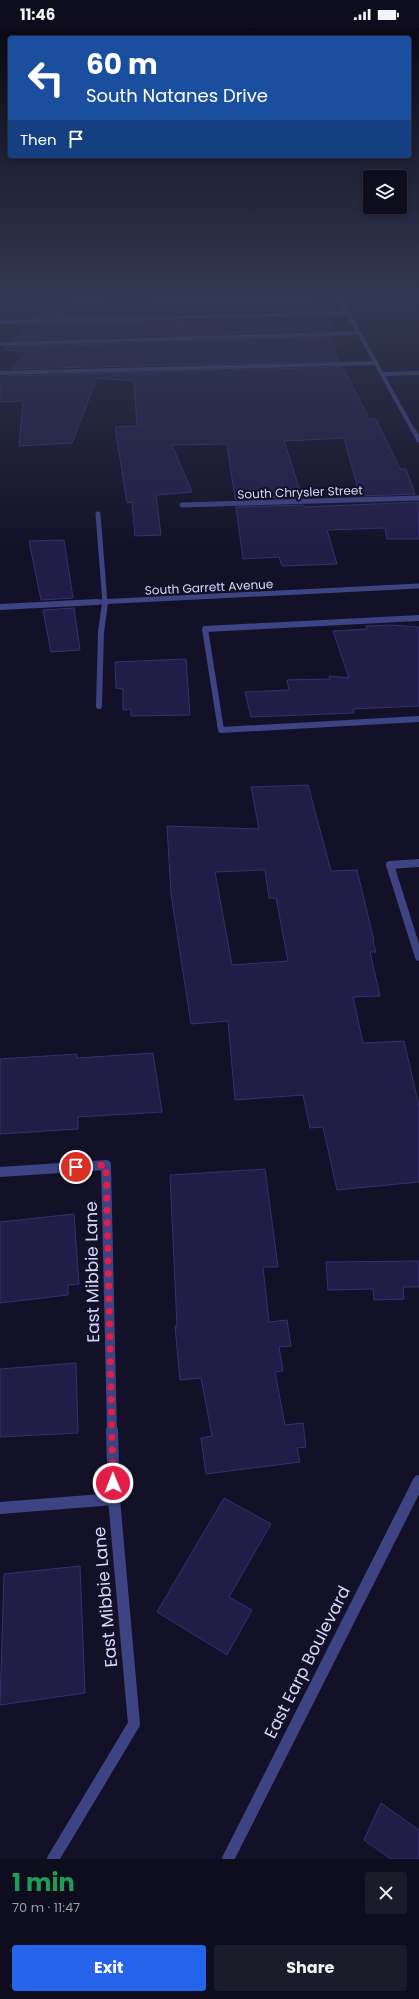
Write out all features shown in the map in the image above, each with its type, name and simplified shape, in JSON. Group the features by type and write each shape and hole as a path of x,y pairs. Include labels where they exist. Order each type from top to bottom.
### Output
{"street":[{"path":"387,380 419,440"},
{"name":"South Chrysler Street","path":"182,505 419,498"},
{"path":"98,514 104,604 101,632 99,706"},
{"name":"South Garrett Avenue","path":"0,608 104,604 419,586"},
{"path":"419,618 205,629 221,730 419,720"},
{"path":"419,863 390,865 419,957"},
{"name":"East Mibbie Lane","path":"0,1172 106,1165 114,1499 134,1724 53,1859"},
{"name":"East Earp Boulevard","path":"228,1859 419,1481"},
{"path":"0,1508 114,1499"}],"building":[{"path":"0,380 96,380 72,443 19,446 23,401 0,402"},
{"path":"127,380 350,380 369,419 376,419 400,469 406,469 415,494 360,496 344,438 284,441 302,497 235,499 227,444 172,445 192,492 156,495 161,535 135,536 132,502 127,503 115,427 137,426 134,381"},
{"path":"418,502 419,539 387,539 385,528 327,530 337,564 282,566 279,557 243,559 236,507 304,505 305,507"},
{"path":"64,540 73,598 41,600 29,541"},
{"path":"74,608 80,650 51,652 43,610"},
{"path":"391,625 419,627 419,706 353,709 354,713 251,717 245,692 289,690 287,680 330,679 329,676 349,678 333,631 367,629 366,626"},
{"path":"186,659 190,715 131,716 131,709 123,710 123,689 116,688 115,662"},
{"path":"308,785 331,871 357,870 374,941 376,952 370,952 380,996 353,997 363,1043 404,1041 419,1106 419,1182 337,1190 323,1127 310,1128 303,1095 235,1100 228,1021 191,1024 171,894 167,826 259,829 251,787","holes":["265,870 269,898 276,898 288,961 232,965 215,872"]},
{"path":"153,1053 162,1112 78,1117 78,1129 0,1134 0,1059 77,1054 77,1058"},
{"path":"265,1169 278,1267 263,1267 269,1322 287,1320 291,1346 279,1347 283,1371 275,1372 285,1425 303,1423 306,1447 297,1448 300,1462 206,1474 201,1438 212,1436 201,1378 180,1380 175,1326 177,1326 170,1175"},
{"path":"74,1214 79,1284 68,1285 68,1295 0,1303 0,1222"},
{"path":"419,1261 419,1287 403,1287 404,1299 374,1300 373,1289 328,1290 326,1262"},
{"path":"76,1363 78,1433 0,1437 0,1369"},
{"path":"224,1498 271,1524 229,1597 252,1610 227,1655 157,1612"},
{"path":"80,1566 85,1693 0,1705 4,1574"},
{"path":"381,1803 419,1830 419,1859 391,1859 364,1840"}],"route":[{"path":"76,1167 106,1165 113,1483"}]}
